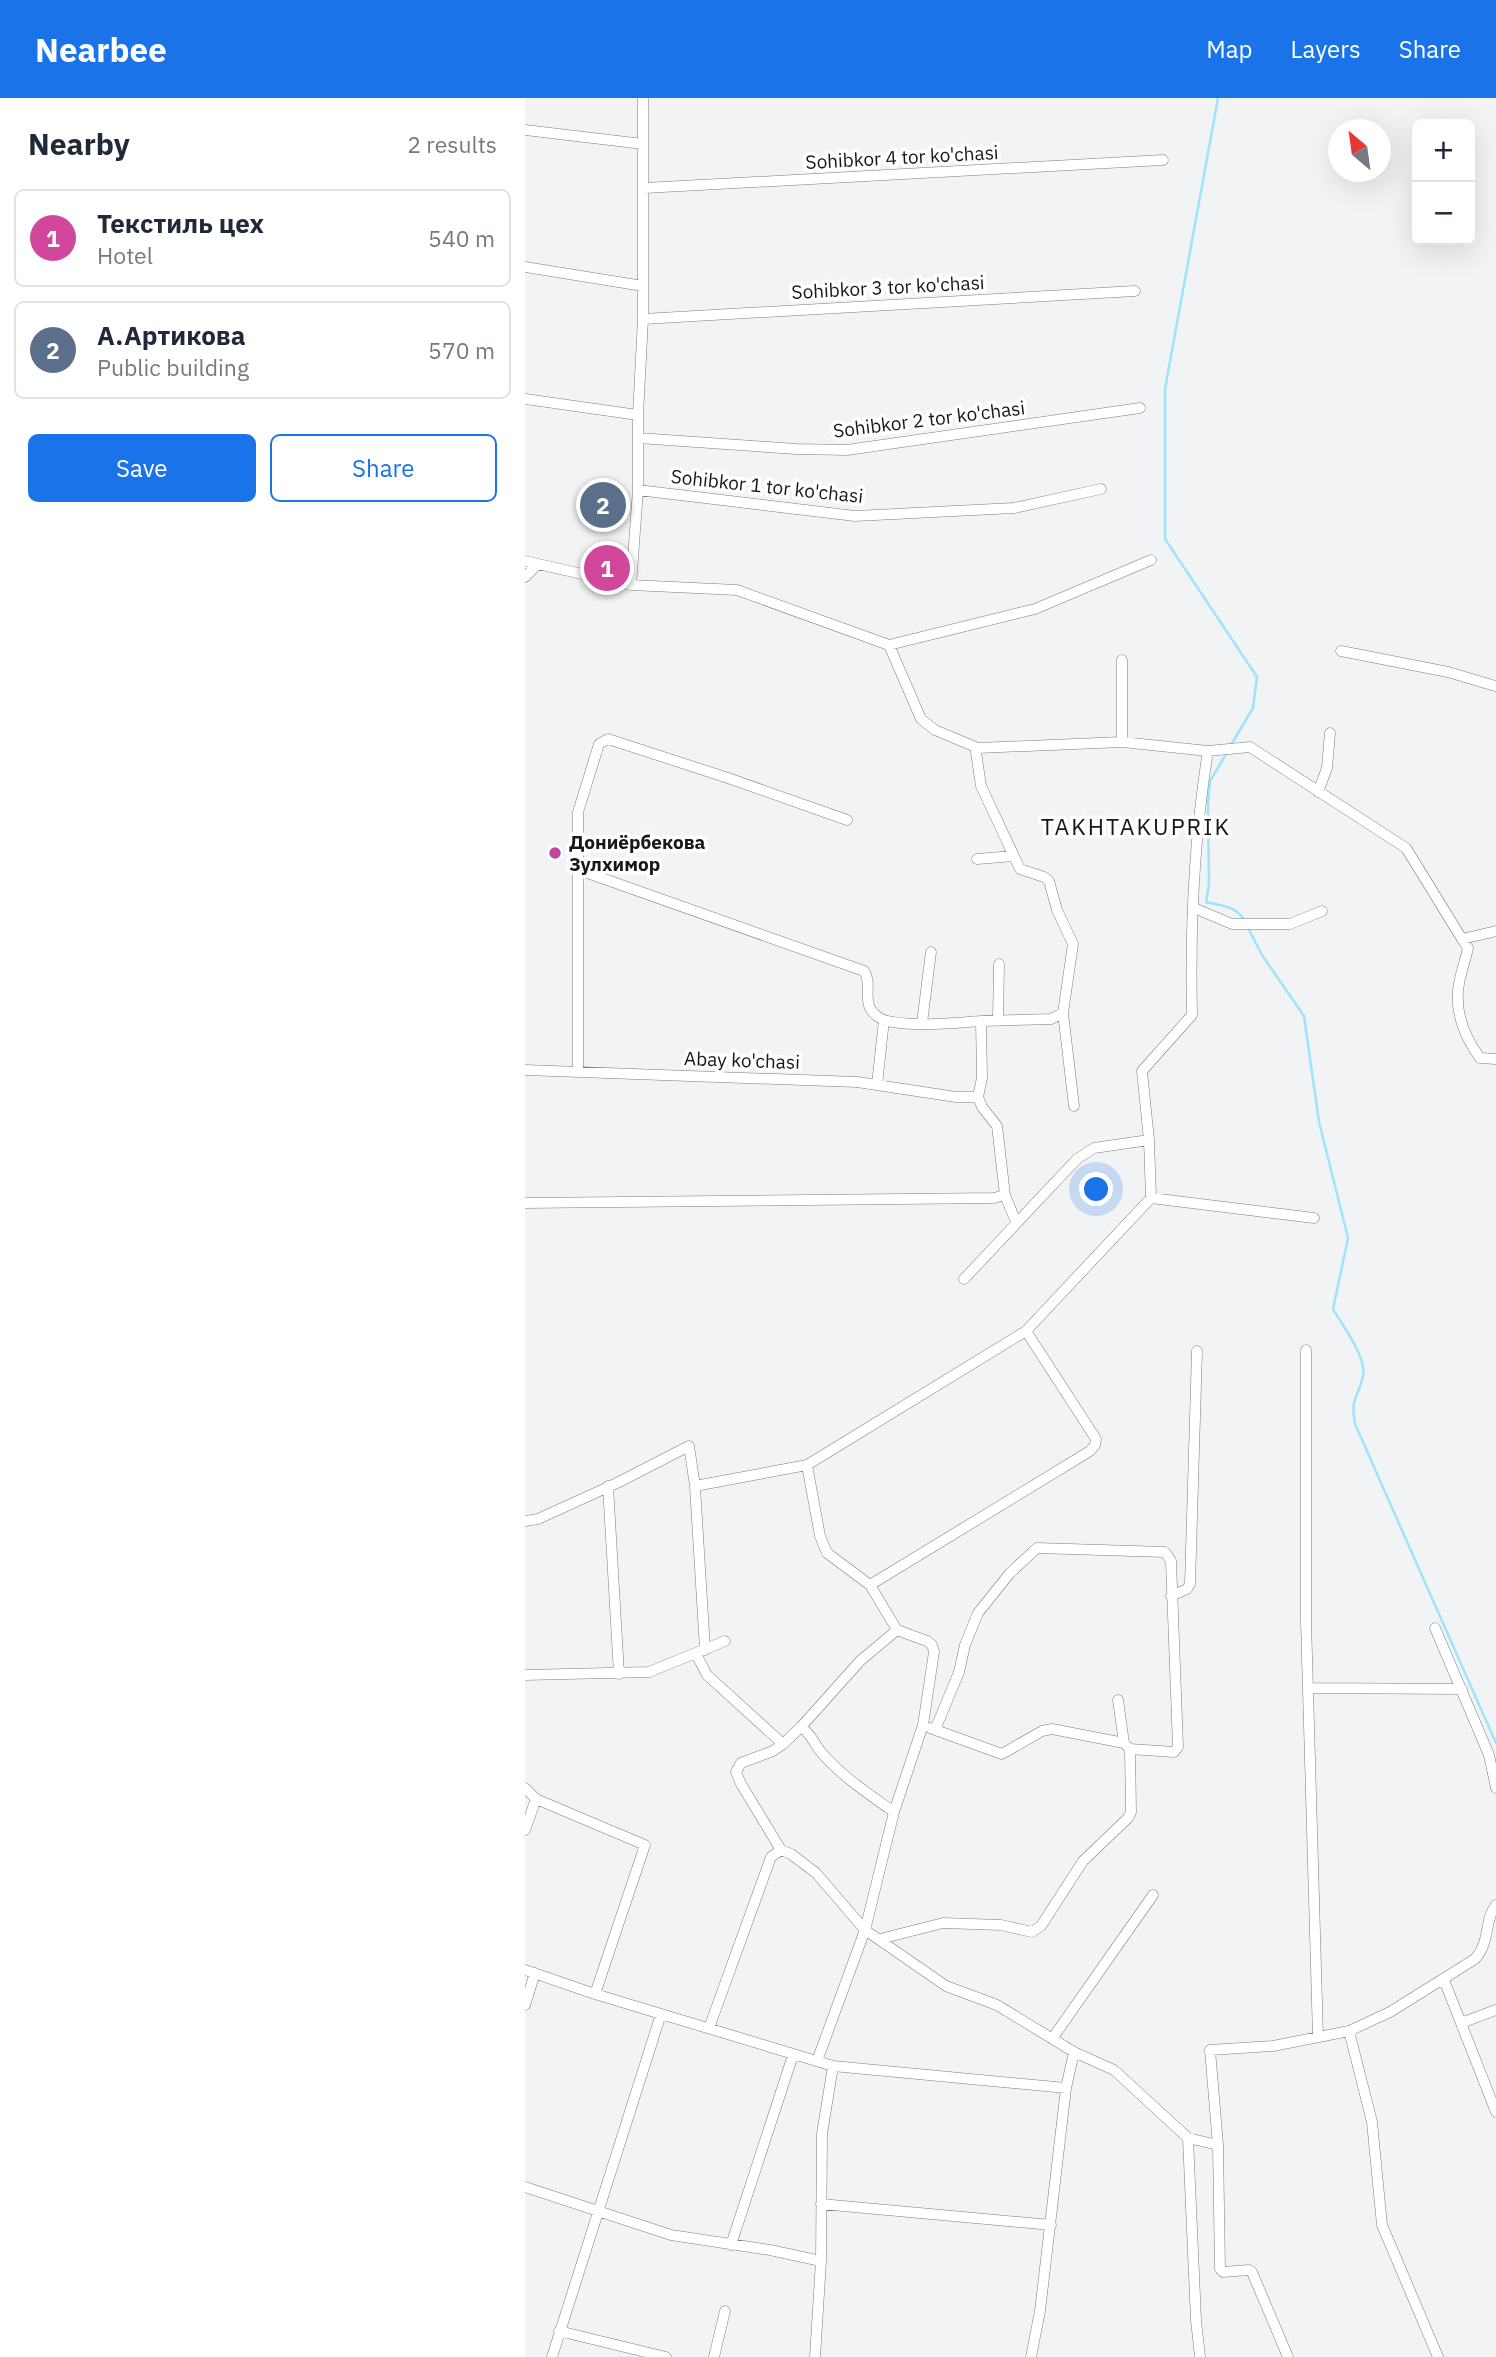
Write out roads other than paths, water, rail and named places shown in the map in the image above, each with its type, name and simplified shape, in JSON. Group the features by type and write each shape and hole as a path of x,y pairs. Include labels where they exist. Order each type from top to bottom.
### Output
{"street":[{"path":"631,585 638,490 638,415 643,319 643,98"},
{"path":"525,130 643,144"},
{"name":"Sohibkor 4 tor ko'chasi","path":"644,188 1163,160"},
{"path":"525,267 643,286"},
{"name":"Sohibkor 3 tor ko'chasi","path":"643,319 1135,291"},
{"path":"525,399 638,415"},
{"name":"Sohibkor 2 tor ko'chasi","path":"638,438 847,450 1140,408"},
{"name":"Sohibkor 1 tor ko'chasi","path":"638,490 855,516 1014,508 1101,489"},
{"path":"525,561 631,585 737,590 889,645 1035,608 1151,560"},
{"path":"525,578 537,565"},
{"path":"889,645 921,719 935,730 978,748 1122,742 1212,751 1250,747 1406,848 1468,948 1458,991 1461,1020 1470,1043 1480,1058 1496,1059"},
{"path":"1341,650 1448,672 1496,685 1496,692"},
{"path":"1122,660 1122,742"},
{"path":"1318,792 1327,768 1330,733"},
{"path":"578,1072 578,812 599,744 608,739 847,820"},
{"path":"978,748 976,752 981,786 1020,869 1049,881 1057,910 1073,944 1063,1013 1074,1106"},
{"path":"695,1486 807,1465 1026,1331 1151,1198 1149,1140 1142,1071 1192,1015 1191,958 1199,804 1212,751"},
{"path":"977,859 1014,856"},
{"path":"579,870 864,971 869,978 869,1005 875,1014 884,1020 922,1023 1051,1019 1063,1013"},
{"path":"1193,908 1233,924 1290,924 1322,911"},
{"path":"1462,939 1496,931"},
{"path":"922,1023 931,952"},
{"path":"998,1020 999,964"},
{"path":"877,1085 884,1020"},
{"path":"981,1021 982,1078 978,1097 982,1107 997,1126 1005,1195 1016,1222"},
{"name":"Abay ko'chasi","path":"525,1070 857,1082 956,1097 978,1097"},
{"path":"964,1279 1077,1159 1094,1148 1149,1140"},
{"path":"525,1203 995,1198 1005,1195"},
{"path":"1151,1198 1314,1217"},
{"path":"870,1585 1095,1446 1096,1439 1026,1331"},
{"path":"1306,1350 1308,1688 1318,2036"},
{"path":"1171,1595 1187,1589 1190,1584 1197,1351"},
{"path":"525,1521 538,1519 689,1446 695,1486 701,1652 707,1675 783,1744"},
{"path":"807,1465 820,1536 827,1553 870,1585 897,1630 927,1641 934,1652 923,1725 894,1812 865,1930 817,2061"},
{"path":"608,1486 619,1674"},
{"path":"923,1725 935,1730 1002,1754 1042,1731 1052,1729 1127,1746 1174,1752 1178,1747 1171,1561 1165,1552 1037,1548 1010,1573 978,1613 965,1645 959,1672 935,1730"},
{"path":"1435,1628 1489,1755 1496,1788"},
{"path":"897,1630 860,1661 783,1744 773,1751 741,1763 736,1772 781,1850 791,1854 816,1873 865,1930 946,1986 997,2005 1074,2052 1114,2070 1192,2139 1218,2145"},
{"path":"525,1675 649,1672 725,1641"},
{"path":"1308,1688 1462,1689"},
{"path":"880,1939 943,1923 1001,1925 1033,1932 1041,1926 1083,1861 1131,1812 1127,1746 1118,1700"},
{"path":"801,1727 807,1730 821,1752 851,1780 894,1812"},
{"path":"525,1788 536,1799 645,1846 595,1994"},
{"path":"525,1829 536,1799"},
{"path":"709,2028 771,1857 781,1850"},
{"path":"1052,2039 1153,1895"},
{"path":"1288,2357 1252,2272 1223,2272 1220,2269 1218,2145 1210,2050 1273,2046 1349,2031 1390,2012 1467,1966 1481,1952 1485,1945 1492,1909 1496,1905"},
{"path":"525,2005 530,1972 833,2066 1066,2088"},
{"path":"1444,1980 1496,2112"},
{"path":"1461,2023 1496,2010"},
{"path":"552,2357 661,2014"},
{"path":"1349,2031 1373,2122 1383,2225 1438,2357"},
{"path":"1031,2357 1051,2225 1066,2088 1074,2052"},
{"path":"730,2245 793,2055"},
{"path":"815,2357 821,2261 822,2134 833,2066"},
{"path":"1192,2139 1196,2320 1200,2357"},
{"path":"525,2187 671,2235 821,2261"},
{"path":"821,2204 1051,2225"},
{"path":"714,2357 725,2311"},
{"path":"559,2331 666,2357"}],"waterway":[{"path":"1218,98 1165,389 1165,539 1257,677 1253,708 1231,745"},
{"path":"1228,751 1210,781 1209,884 1206,902 1232,909 1244,920"},
{"path":"1247,926 1262,955 1304,1016 1319,1122 1348,1238 1333,1309 1358,1351 1363,1368 1354,1403 1355,1424 1496,1743"}],"place":[{"name":"А.Артикова","path":"603,505"},
{"name":"Текстиль цех","path":"607,568"},
{"name":"Дониёрбекова Зулхимор","path":"555,853"}],"district":[{"name":"TAKHTAKUPRIK","path":"1136,827"}]}
